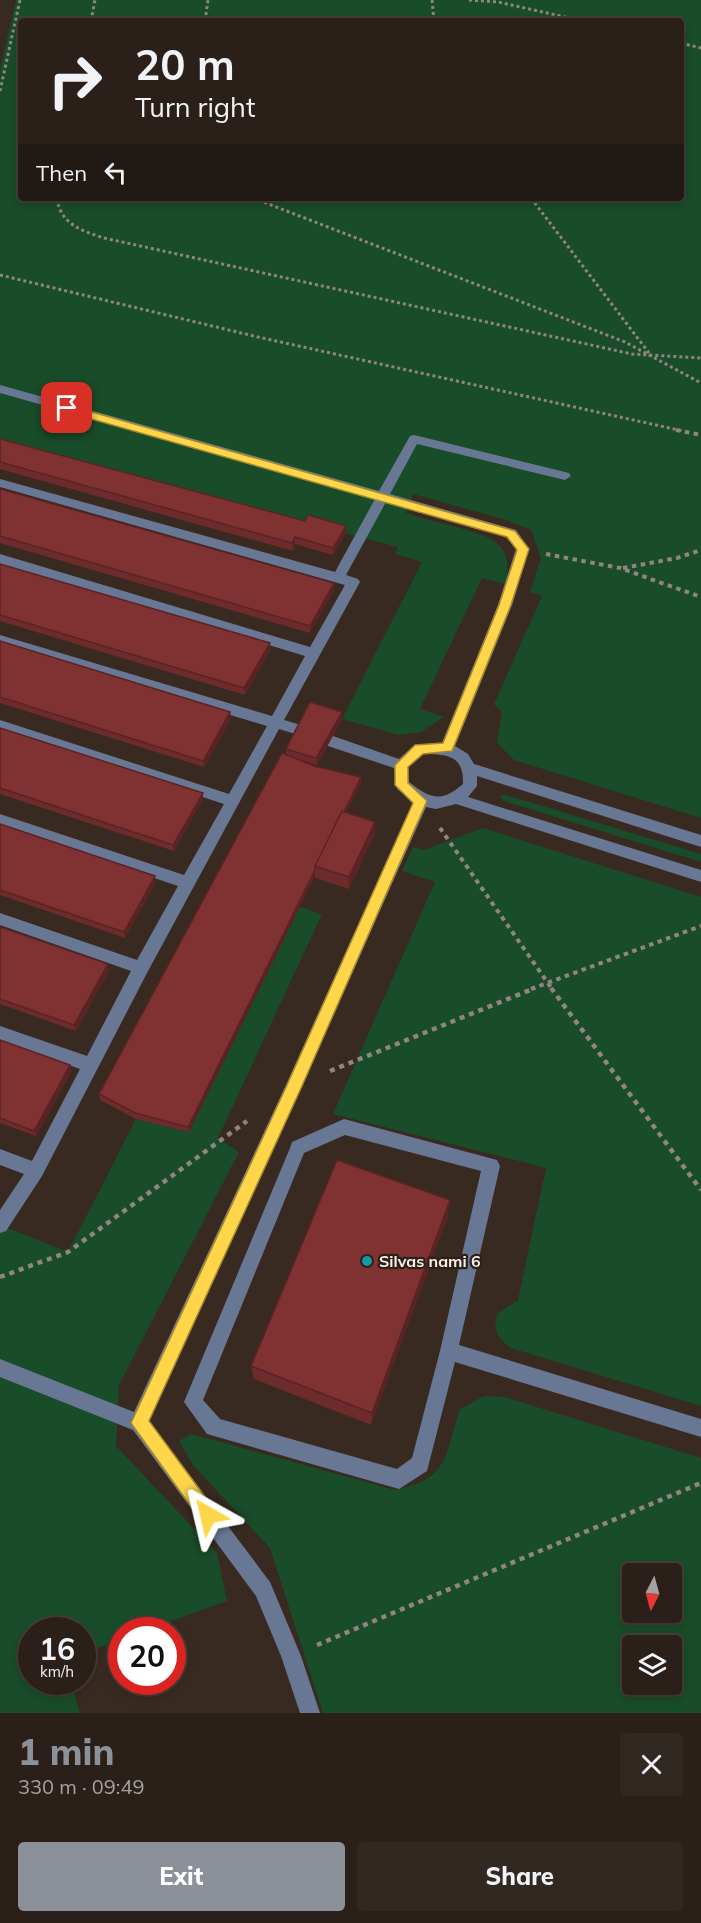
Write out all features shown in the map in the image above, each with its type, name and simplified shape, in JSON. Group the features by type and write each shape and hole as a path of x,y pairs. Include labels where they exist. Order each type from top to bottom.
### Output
{"lane":[{"path":"0,389 511,534 523,549 505,605 447,748"},
{"path":"338,578 414,439 565,476"},
{"path":"0,483 353,582 312,652 141,968 36,1170 0,1225"},
{"path":"0,559 312,652"},
{"path":"0,640 299,730"},
{"path":"0,724 232,801"},
{"path":"330,741 401,765"},
{"path":"401,765 420,749 447,748 463,756 472,769 701,841"},
{"path":"401,765 402,785 421,801 440,804 457,799 470,786 472,769"},
{"path":"457,799 701,876"},
{"path":"139,1423 294,1086 421,801"},
{"path":"0,820 188,883"},
{"path":"0,919 141,968"},
{"path":"0,1033 90,1065"},
{"path":"344,1127 490,1166 449,1351 420,1464 399,1479 214,1427 193,1402 298,1148 344,1127"},
{"path":"0,1156 36,1170"},
{"path":"449,1351 701,1428"},
{"path":"0,1368 139,1423 263,1589 291,1656 310,1713"}],"path":[{"path":"0,91 20,0"},
{"path":"92,18 96,0"},
{"path":"206,18 208,0"},
{"path":"432,0 434,18"},
{"path":"469,0 498,2 570,18"},
{"path":"684,45 701,48"},
{"path":"57,201 58,209 65,219 81,230 104,238 652,356 701,357"},
{"path":"261,201 625,342 701,383"},
{"path":"533,201 549,225 652,356"},
{"path":"0,275 269,339 701,435"},
{"path":"523,549 620,568 701,597"},
{"path":"620,568 677,558 701,550"},
{"path":"421,801 547,983 701,1190"},
{"path":"294,1086 547,983 701,926"},
{"path":"0,1277 68,1252 256,1114"},
{"path":"291,1656 701,1484"}],"green space":[{"path":"16,0 701,0 701,818 514,760 497,743 502,712 494,704 542,596 530,592 541,558 531,530 506,520 413,494 406,513 489,538 503,550 508,570 506,584 482,578 420,709 444,717 421,732 399,735 342,719 422,562 395,554 398,547 0,445 0,70"},
{"path":"506,795 701,854 701,862 504,801 499,796"},
{"path":"483,828 701,897 701,1406 511,1348 497,1334 497,1314 518,1300 546,1168 333,1114 435,882 402,871 413,847 424,850"},
{"path":"300,907 322,914 218,1138 239,1152 119,1385 116,1446 217,1553 227,1601 182,1617 108,1617 108,1644 96,1649 96,1617 18,1617 18,1695 75,1695 80,1713 0,1713 0,1225 68,1252 136,1119 189,1132"},
{"path":"484,1396 505,1397 701,1458 701,1713 323,1713 270,1548 193,1465 179,1441 191,1434 395,1490 426,1479 442,1463 460,1409"}],"building":[{"path":"0,439 305,521 308,515 346,526 333,548 295,537 292,543 0,462"},
{"path":"0,489 334,583 310,626 0,536"},
{"path":"0,564 270,643 244,688 0,615"},
{"path":"0,641 230,712 203,761 0,697"},
{"path":"310,702 342,712 316,758 286,749"},
{"path":"0,728 203,793 173,845 0,788"},
{"path":"282,753 314,766 361,777 344,812 342,811 188,1127 135,1113 99,1094"},
{"path":"342,811 375,822 349,877 315,866"},
{"path":"0,824 155,876 124,932 0,890"},
{"path":"0,927 108,964 74,1025 0,999"},
{"path":"0,1040 70,1065 34,1131 0,1118"},
{"name":"Silvas nami 6","path":"337,1160 450,1200 372,1413 251,1366"}],"place":[{"name":"Silvas nami 6","path":"367,1261"}],"route":[{"path":"67,408 511,534 523,549 505,605 447,748 420,749 401,765 402,785 421,801 294,1086 139,1423 208,1515"}]}
